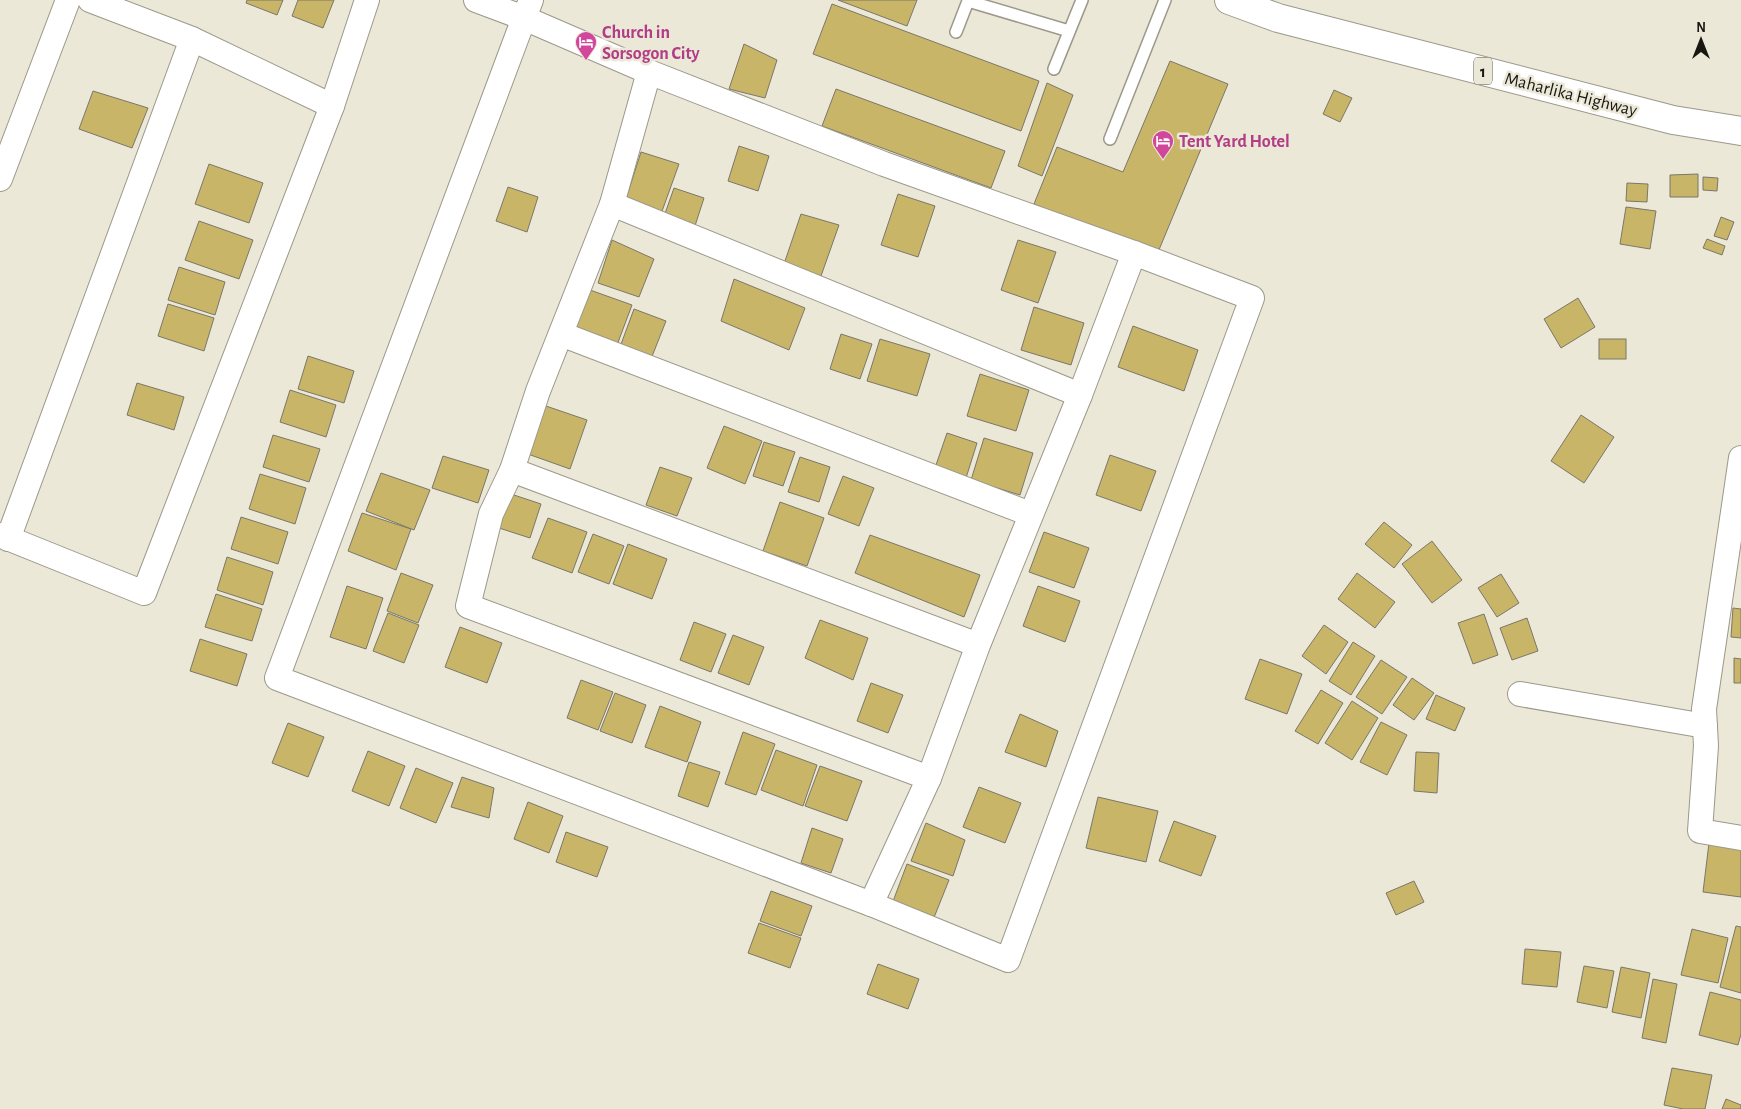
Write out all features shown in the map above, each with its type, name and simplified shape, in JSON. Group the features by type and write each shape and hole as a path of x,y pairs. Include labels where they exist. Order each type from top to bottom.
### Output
{"highway":[{"name":"Maharlika Highway","path":"1229,0 1278,18 1673,120 1741,131"}],"street":[{"path":"0,179 68,0"},
{"path":"90,0 192,39 332,106"},
{"path":"192,39 4,537 144,593 332,106 367,0"},
{"path":"476,0 527,9 649,72 884,164 1134,253 1252,298 1008,960 872,904 277,678 527,9"},
{"path":"649,72 612,204 538,392 512,470 490,514 468,606 929,778"},
{"path":"612,204 1080,395"},
{"path":"872,904 929,778 978,645 1080,395 1134,253"},
{"path":"561,334 1030,514"},
{"path":"1741,458 1704,709 1706,746 1700,831 1741,838"},
{"path":"512,470 978,645"},
{"path":"1520,694 1705,726"}],"lane":[{"path":"1054,68 1082,0"},
{"path":"1110,139 1165,0"},
{"path":"956,32 968,1 1069,30"}],"building":[{"path":"247,0 283,0 277,15 246,3"},
{"path":"298,0 334,0 323,28 292,16"},
{"path":"838,0 917,0 907,26"},
{"path":"832,4 1039,81 1021,131 813,54"},
{"path":"744,44 777,60 765,98 729,89"},
{"name":"Tent Yard Hotel","path":"1170,61 1228,84 1156,257 1034,204 1057,147 1123,172"},
{"path":"1047,83 1073,95 1042,176 1018,166"},
{"path":"836,89 1005,151 991,188 822,126"},
{"path":"1334,90 1352,98 1340,122 1323,114"},
{"path":"93,91 148,108 132,148 79,129"},
{"path":"739,146 769,156 758,191 728,181"},
{"path":"641,152 679,164 661,214 625,202"},
{"path":"209,164 263,183 249,223 195,204"},
{"path":"1698,174 1698,197 1670,197 1670,175"},
{"path":"1703,177 1718,178 1717,191 1703,190"},
{"path":"1627,183 1648,184 1647,202 1626,201"},
{"path":"508,187 538,197 527,232 496,221"},
{"path":"674,188 704,198 693,232 662,222"},
{"path":"898,194 935,206 918,257 881,245"},
{"path":"1626,207 1656,211 1650,249 1620,244"},
{"path":"801,214 839,225 821,276 784,264"},
{"path":"1721,217 1734,222 1727,240 1714,236"},
{"path":"199,221 253,240 239,279 185,260"},
{"path":"1707,239 1725,246 1722,255 1703,248"},
{"path":"612,240 654,259 639,297 598,283"},
{"path":"1018,240 1056,252 1038,303 1001,290"},
{"path":"179,267 225,282 215,315 168,300"},
{"path":"734,279 805,308 789,350 721,321"},
{"path":"590,290 632,305 617,345 575,330"},
{"path":"1578,298 1595,327 1561,348 1544,319"},
{"path":"168,304 214,318 204,351 158,336"},
{"path":"1034,307 1084,323 1071,365 1021,350"},
{"path":"634,309 666,321 651,359 620,347"},
{"path":"1133,326 1198,350 1184,391 1118,367"},
{"path":"841,334 872,344 860,379 830,369"},
{"path":"880,339 930,354 917,396 867,381"},
{"path":"1599,339 1626,339 1626,359 1599,359"},
{"path":"308,356 354,371 344,403 298,389"},
{"path":"980,374 1029,390 1016,431 967,416"},
{"path":"137,383 184,397 174,430 127,415"},
{"path":"290,390 336,405 326,437 280,422"},
{"path":"543,405 587,420 570,469 525,453"},
{"path":"1581,415 1614,437 1584,483 1551,461"},
{"path":"724,426 762,441 745,484 707,468"},
{"path":"947,433 977,443 966,478 935,468"},
{"path":"273,435 320,449 309,482 263,467"},
{"path":"984,438 1033,453 1020,495 971,480"},
{"path":"764,442 795,452 783,486 753,476"},
{"path":"1110,455 1156,471 1141,511 1096,495"},
{"path":"443,456 489,470 478,503 432,488"},
{"path":"800,457 830,467 819,502 788,492"},
{"path":"660,467 692,478 677,516 646,505"},
{"path":"381,473 430,490 414,530 366,511"},
{"path":"260,474 306,488 295,524 249,509"},
{"path":"843,476 874,488 859,526 828,514"},
{"path":"511,494 541,504 530,538 499,528"},
{"path":"780,502 824,518 807,566 763,551"},
{"path":"362,513 411,529 396,570 348,551"},
{"path":"241,517 288,532 278,564 231,549"},
{"path":"548,518 587,532 572,573 532,558"},
{"path":"1384,522 1412,545 1394,568 1365,544"},
{"path":"1044,532 1089,548 1074,588 1029,572"},
{"path":"593,534 624,546 609,584 578,572"},
{"path":"870,535 980,575 964,617 855,573"},
{"path":"1432,541 1462,580 1432,603 1402,564"},
{"path":"628,544 667,559 652,599 613,584"},
{"path":"227,557 273,572 263,605 217,590"},
{"path":"401,573 433,585 418,623 387,611"},
{"path":"1357,573 1395,602 1375,628 1338,599"},
{"path":"1501,574 1519,603 1497,617 1478,588"},
{"path":"347,586 383,598 366,649 330,637"},
{"path":"1038,586 1080,601 1065,642 1023,626"},
{"path":"216,594 262,609 252,641 205,627"},
{"path":"1733,608 1741,609 1741,638 1731,637"},
{"path":"388,613 419,625 404,663 373,651"},
{"path":"1484,614 1498,655 1473,664 1458,623"},
{"path":"1527,618 1538,651 1512,660 1500,628"},
{"path":"820,620 868,638 853,680 805,658"},
{"path":"694,622 726,634 711,672 680,660"},
{"path":"1324,625 1348,642 1326,674 1302,656"},
{"path":"460,627 502,643 487,683 445,667"},
{"path":"733,635 764,647 749,685 718,673"},
{"path":"200,639 247,654 237,686 190,671"},
{"path":"1353,642 1375,656 1351,695 1329,681"},
{"path":"1734,658 1741,659 1741,683 1734,683"},
{"path":"1260,659 1302,674 1287,714 1245,699"},
{"path":"1381,660 1407,677 1382,714 1356,697"},
{"path":"1412,678 1434,693 1414,720 1393,705"},
{"path":"581,680 613,692 598,730 567,718"},
{"path":"871,683 903,695 888,733 857,721"},
{"path":"1321,690 1343,703 1318,744 1295,731"},
{"path":"615,693 646,705 632,743 600,731"},
{"path":"1436,695 1465,708 1455,731 1426,719"},
{"path":"1352,701 1378,718 1352,760 1325,743"},
{"path":"660,706 701,722 687,762 645,747"},
{"path":"1020,714 1058,731 1046,767 1005,752"},
{"path":"1381,722 1407,735 1387,775 1360,762"},
{"path":"288,723 324,737 308,777 272,763"},
{"path":"743,732 775,744 756,795 725,784"},
{"path":"776,750 817,765 803,806 761,790"},
{"path":"368,751 405,766 389,806 352,791"},
{"path":"1416,752 1439,753 1437,793 1414,791"},
{"path":"689,762 720,772 708,807 678,796"},
{"path":"820,766 862,781 847,821 805,806"},
{"path":"416,768 453,783 436,823 400,808"},
{"path":"462,777 494,788 489,818 451,807"},
{"path":"979,787 1021,803 1005,843 963,827"},
{"path":"1098,797 1158,811 1146,862 1086,848"},
{"path":"528,802 563,816 549,853 514,839"},
{"path":"1174,821 1216,836 1201,876 1159,861"},
{"path":"926,823 965,840 953,876 911,861"},
{"path":"812,828 843,839 831,873 801,863"},
{"path":"566,832 608,847 597,877 556,862"},
{"path":"1709,843 1741,847 1741,897 1703,892"},
{"path":"907,864 949,880 933,920 892,904"},
{"path":"1414,881 1424,902 1396,915 1386,893"},
{"path":"771,891 812,906 801,936 760,921"},
{"path":"759,923 801,938 790,968 748,953"},
{"path":"1736,926 1741,927 1741,993 1720,987"},
{"path":"1692,929 1728,938 1718,983 1681,975"},
{"path":"1525,949 1561,952 1557,987 1522,984"},
{"path":"878,964 919,979 908,1009 867,994"},
{"path":"1584,966 1614,971 1607,1008 1577,1002"},
{"path":"1621,967 1650,973 1641,1018 1612,1012"},
{"path":"1653,979 1677,984 1666,1043 1642,1038"},
{"path":"1710,992 1741,1000 1741,1034 1738,1045 1699,1035"},
{"path":"1672,1068 1712,1075 1705,1109 1683,1109 1664,1105"},
{"path":"1726,1099 1741,1105 1741,1109 1722,1109"}],"place":[{"name":"Church in Sorsogon City","path":"586,61"},
{"name":"Tent Yard Hotel","path":"1163,160"}]}
